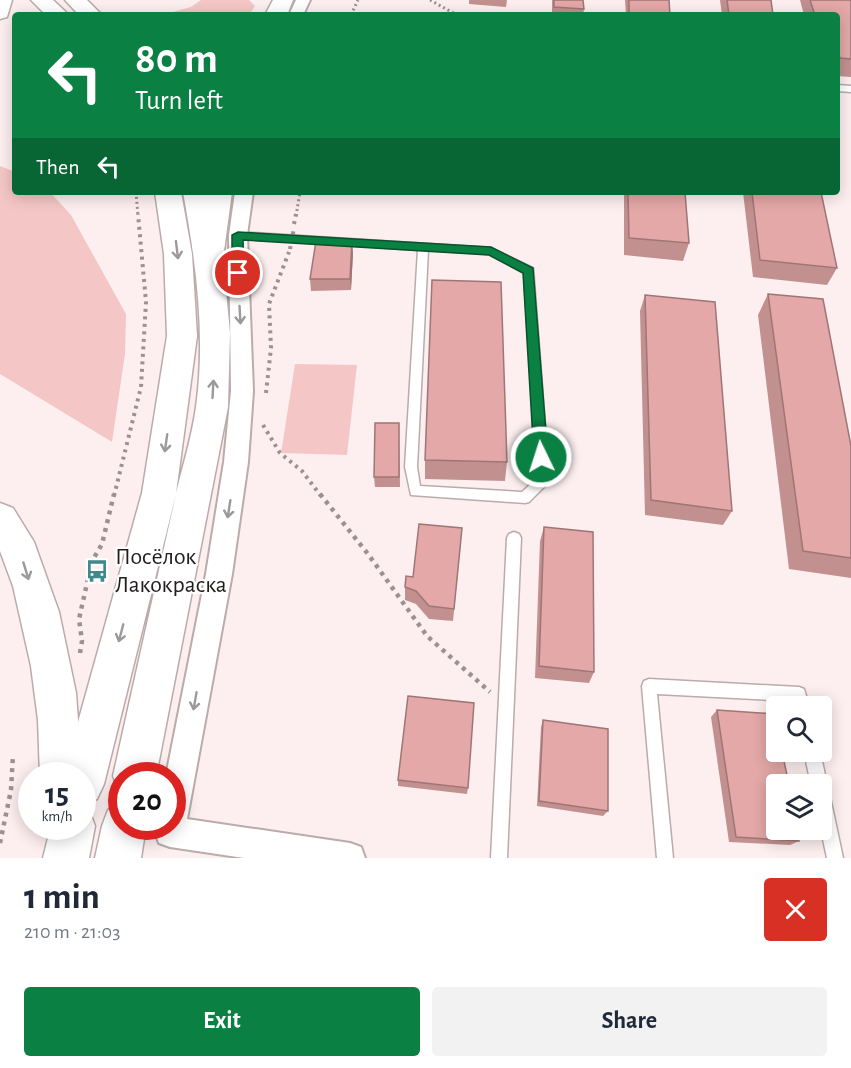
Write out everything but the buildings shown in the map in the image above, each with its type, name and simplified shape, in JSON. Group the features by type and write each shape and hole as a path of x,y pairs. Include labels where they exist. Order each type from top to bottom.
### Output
{"main road":[{"path":"0,13 2,0"},
{"path":"41,0 55,12"},
{"path":"75,0 88,12"},
{"path":"87,762 159,493 182,336 178,254 168,195"},
{"path":"138,762 212,407 215,333 208,259 197,195"},
{"path":"208,259 219,195"},
{"path":"0,519 22,557 50,648 61,736 61,762"},
{"path":"52,858 54,840"},
{"path":"66,858 70,840"},
{"path":"118,858 121,840"}],"street":[{"path":"283,7 303,0"},
{"path":"183,762 219,574 236,462 242,391 238,235 244,195"},
{"path":"186,830 350,858"}],"lane":[{"path":"238,235 423,246 491,251 529,271 543,480 525,498 415,491 411,467 423,246"},
{"path":"499,858 514,538"},
{"path":"665,858 649,686 799,694 800,696"},
{"path":"832,840 836,858"}],"path":[{"path":"430,0 452,12"},
{"path":"79,664 82,641 79,619 92,561 102,544 141,387 146,302 136,195"},
{"path":"290,249 300,195"},
{"path":"263,424 280,453 302,471 368,554 427,636 506,706"},
{"path":"0,843 10,790 13,755"}],"shaded area":[{"path":"201,0 249,0 255,6 251,12 173,12 191,7"},
{"path":"0,166 12,171 12,195 53,195 71,215 126,314 125,354 112,442 0,374"},
{"path":"295,364 357,365 347,455 281,453"}],"place":[{"name":"Посёлок Лакокраска","path":"97,571"}],"route":[{"path":"238,273 238,235 491,251 529,271 541,457"}]}
